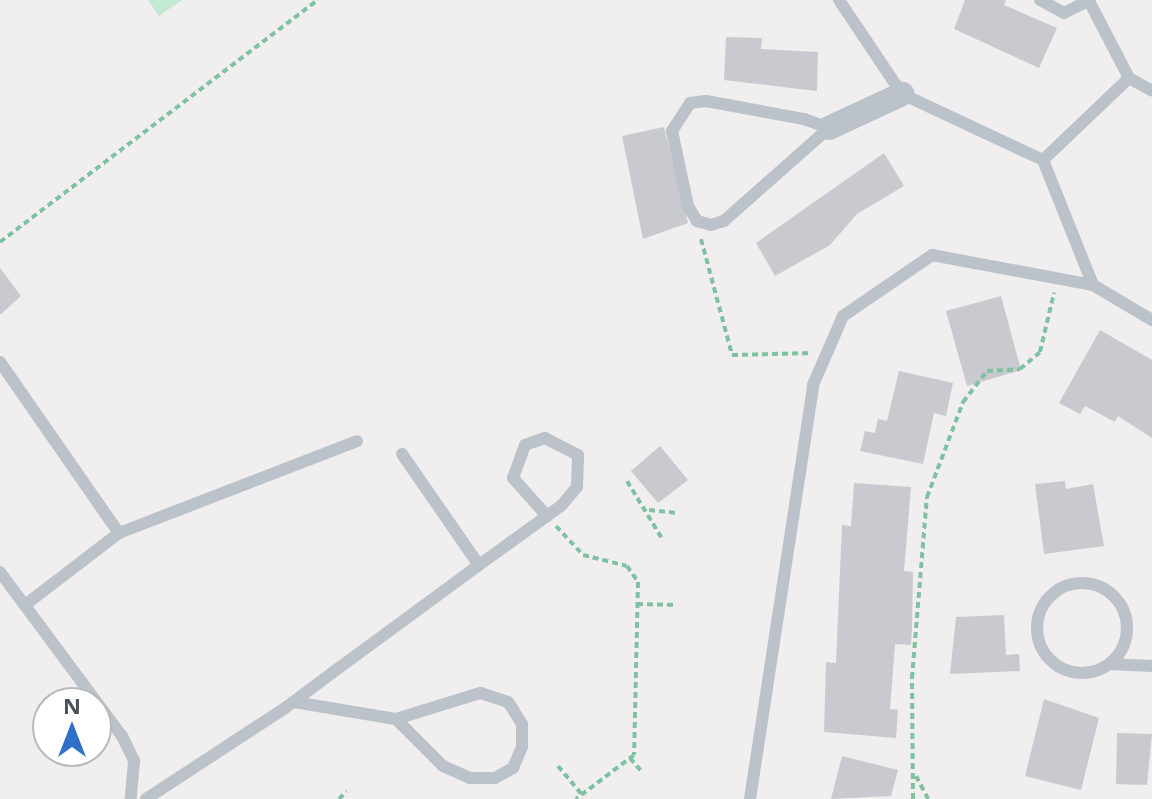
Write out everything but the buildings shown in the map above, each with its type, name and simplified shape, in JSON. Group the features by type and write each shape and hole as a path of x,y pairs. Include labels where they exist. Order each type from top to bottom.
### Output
{"street":[{"path":"829,128 902,94"}],"lane":[{"path":"839,0 902,94 1043,160 1093,285"},
{"path":"1040,0 1064,13 1089,0 1129,78 1152,91"},
{"path":"1043,160 1129,78"},
{"path":"690,103 829,128 724,221 697,221 672,131 690,103"},
{"path":"750,799 793,490 813,385 843,316 932,255 1054,274 1093,285 1152,320"},
{"path":"0,362 119,533"},
{"path":"146,799 294,702 547,516 577,487 580,471 578,455 545,438 525,445 513,478 547,516"},
{"path":"25,605 119,533 357,441"},
{"path":"402,454 479,565"},
{"path":"0,572 122,736 134,761 131,799"},
{"path":"1110,664 1127,629 1117,600 1091,584 1051,595 1037,623 1044,653 1081,673 1110,664 1152,666"},
{"path":"294,702 396,719 480,693 508,702 522,724 522,747 513,768 495,778 470,778 443,766 396,719"}],"path":[{"path":"0,242 318,0"},
{"path":"697,221 732,355 827,353"},
{"path":"913,799 912,678 927,497 963,402 987,371 1020,369 1040,352 1054,274"},
{"path":"627,481 649,510 661,537"},
{"path":"649,510 679,513"},
{"path":"547,516 583,555 627,566 638,582 630,758 643,773"},
{"path":"637,604 677,605"},
{"path":"576,799 630,758"},
{"path":"558,766 582,795"},
{"path":"915,774 928,799"},
{"path":"339,799 347,791"}],"green space":[{"path":"148,0 182,0 159,16"}]}
